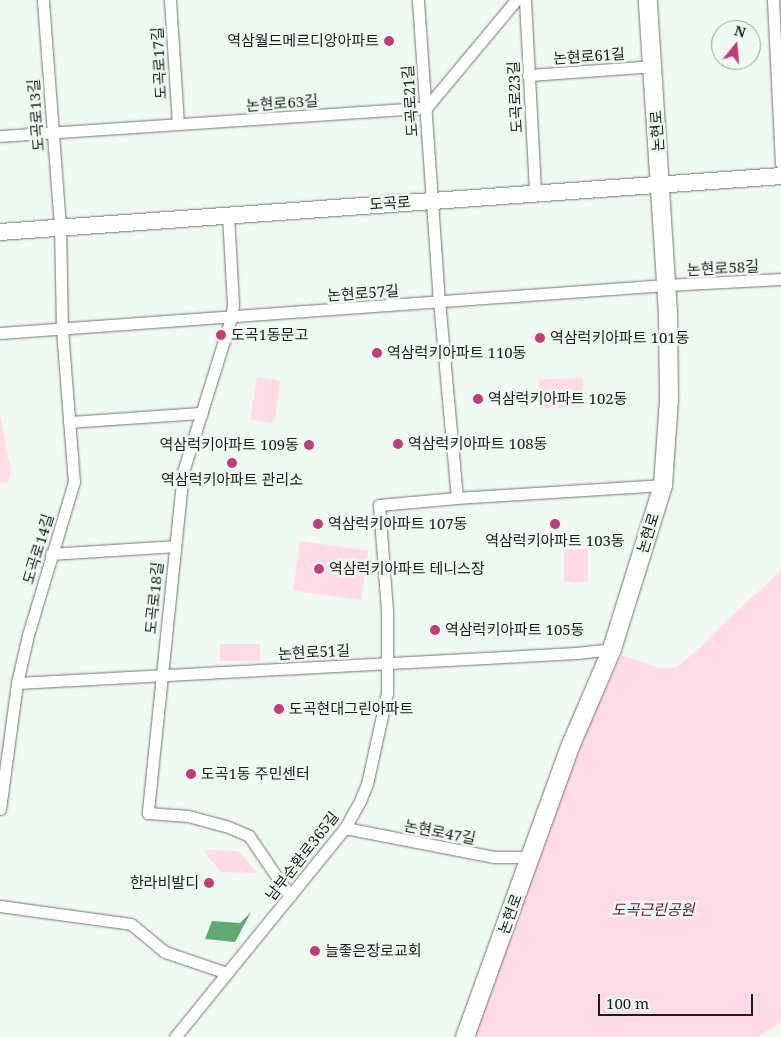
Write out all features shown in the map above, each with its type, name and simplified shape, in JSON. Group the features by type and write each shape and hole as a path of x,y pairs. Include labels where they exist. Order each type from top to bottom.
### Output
{"main road":[{"name":"논현로","path":"465,1037 570,747 612,649 663,485 669,400 666,285 648,0"},
{"name":"도곡로","path":"0,232 781,176"}],"street":[{"name":"도곡로13길","path":"43,0 60,227"},
{"name":"도곡로17길","path":"170,0 178,124"},
{"name":"도곡로21길","path":"418,0 439,302 457,498"},
{"path":"426,108 516,0"},
{"name":"도곡로23길","path":"524,0 535,193"},
{"path":"773,0 781,162"},
{"name":"논현로61길","path":"528,76 652,66"},
{"name":"논현로63길","path":"0,136 426,108"},
{"name":"도곡로18길","path":"228,215 233,305 231,318 183,472 148,813 188,816 226,826 250,836 290,896"},
{"name":"도곡로14길","path":"0,809 17,683 51,554 74,482 62,329 60,227"},
{"name":"논현로58길","path":"666,285 781,279"},
{"name":"논현로57길","path":"0,333 231,318 666,285"},
{"path":"69,422 202,413"},
{"path":"457,498 663,485"},
{"name":"남부순환로365길","path":"175,1037 345,828 367,784 387,693 387,611 379,505 457,498"},
{"path":"51,554 175,546"},
{"name":"논현로51길","path":"17,683 576,653 612,649"},
{"name":"논현로47길","path":"345,828 494,858 531,857"},
{"path":"0,906 131,924 165,952 227,973"}],"green space":[{"path":"257,377 281,381 274,423 250,419"},
{"path":"583,378 584,407 540,409 539,380"},
{"path":"0,413 11,472 8,482 0,483"},
{"name":"역삼럭키아파트 테니스장","path":"300,541 368,551 361,600 293,591"},
{"path":"564,549 588,549 588,582 564,582"},
{"name":"도곡근린공원","path":"781,571 781,1022 757,1037 474,1037 547,832 592,716 622,655 660,668 676,667 698,650 725,622"},
{"path":"220,644 260,644 260,661 220,661"},
{"path":"203,850 238,851 258,873 221,872"}],"shaded area":[{"path":"251,912 235,942 205,939 212,921 240,923"}],"place":[{"name":"역삼월드메르디앙아파트","path":"389,41"},
{"name":"도곡1동문고","path":"221,335"},
{"name":"역삼럭키아파트 101동","path":"540,338"},
{"name":"역삼럭키아파트 110동","path":"377,353"},
{"name":"역삼럭키아파트 102동","path":"478,399"},
{"name":"역삼럭키아파트 108동","path":"398,444"},
{"name":"역삼럭키아파트 109동","path":"309,445"},
{"name":"역삼럭키아파트 관리소","path":"232,463"},
{"name":"역삼럭키아파트 107동","path":"318,524"},
{"name":"역삼럭키아파트 103동","path":"555,524"},
{"name":"역삼럭키아파트 테니스장","path":"319,569"},
{"name":"역삼럭키아파트 105동","path":"435,630"},
{"name":"도곡현대그린아파트","path":"279,709"},
{"name":"도곡1동 주민센터","path":"191,774"},
{"name":"한라비발디","path":"209,883"},
{"name":"늘좋은장로교회","path":"315,951"}]}
